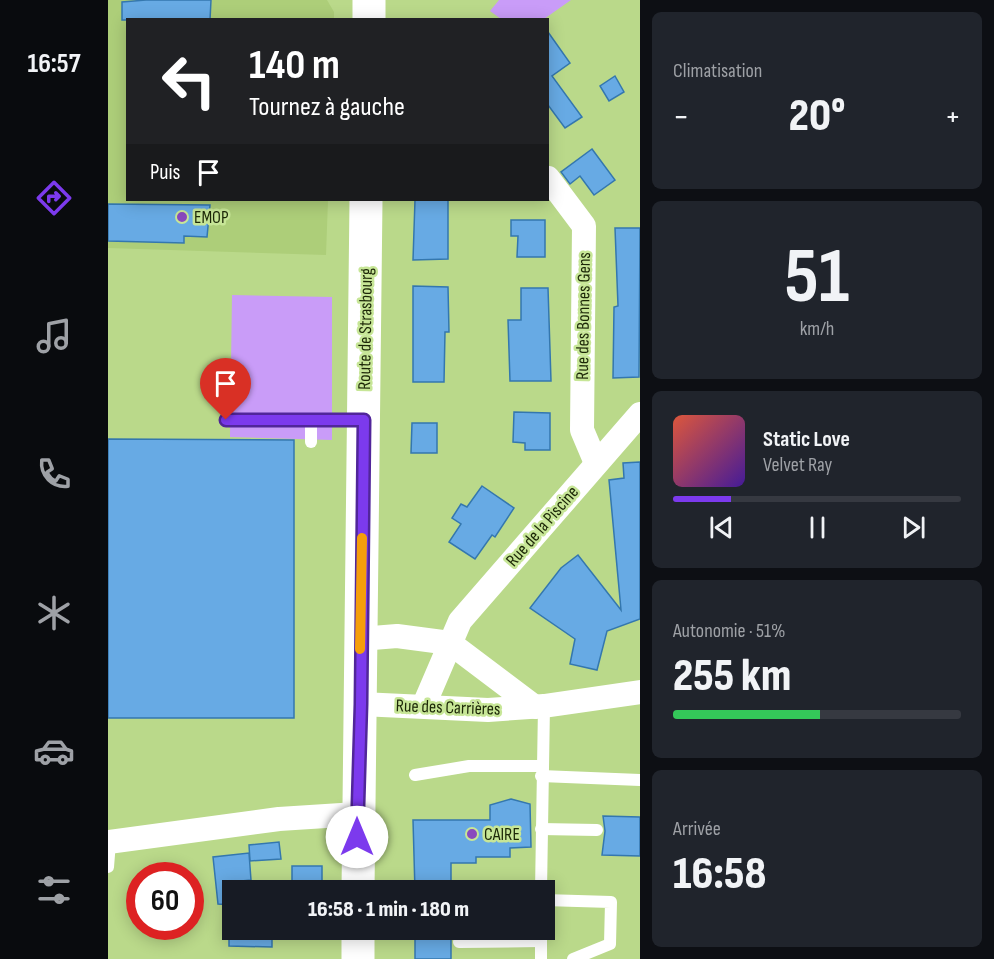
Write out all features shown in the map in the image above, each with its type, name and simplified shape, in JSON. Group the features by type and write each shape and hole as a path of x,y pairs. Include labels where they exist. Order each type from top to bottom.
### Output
{"main road":[{"path":"369,0 369,18"},
{"name":"Route de Strasbourg","path":"358,880 366,201"},
{"path":"358,940 358,959"}],"street":[{"name":"Rue des Bonnes Gens","path":"549,179 584,226 582,430 596,463"},
{"name":"Rue de la Piscine","path":"424,705 460,621 640,414"},
{"name":"Rue des Carrières","path":"360,639 398,636 450,643 539,707"},
{"name":"Rue des Carrières","path":"361,704 424,705 488,710 539,707 640,692"},
{"path":"109,842 279,819 357,814"}],"lane":[{"path":"226,420 364,420"},
{"path":"311,420 311,442"},
{"path":"539,707 542,771 541,880"},
{"path":"415,775 469,766 640,780"},
{"path":"541,829 597,830"},
{"path":"108,867 109,842"},
{"path":"555,900 611,902 610,944 573,959"},
{"path":"459,942 482,940"},
{"path":"541,940 542,959"}],"shaded area":[{"path":"108,0 327,0 334,12 334,18 126,18 126,201 328,201 326,255 108,248"},
{"path":"499,0 571,0 545,18 500,18 490,11"},
{"path":"232,295 332,297 332,440 230,437"}],"building":[{"path":"211,0 210,18 126,18 122,20 122,2"},
{"path":"549,33 570,63 552,76 582,117 565,128 549,106"},
{"path":"615,76 624,92 609,101 600,86"},
{"path":"592,149 615,180 594,195 580,176 570,184 561,172"},
{"path":"415,201 448,201 448,259 413,260"},
{"path":"108,204 210,205 207,237 184,236 184,243 108,241"},
{"path":"511,220 545,220 545,257 517,257 518,236 511,236"},
{"path":"615,228 640,228 639,377 613,378 614,307 618,306"},
{"path":"413,286 448,287 449,332 445,332 444,382 413,382"},
{"path":"521,288 548,288 551,381 510,381 508,320 521,320"},
{"path":"514,412 550,413 550,450 525,450 525,443 513,442"},
{"path":"412,423 437,423 437,453 411,453"},
{"path":"108,439 294,440 294,718 108,718"},
{"path":"640,462 640,619 607,631 597,670 570,664 575,639 530,608 561,568 578,555 621,610 609,480 624,478 623,463"},
{"path":"482,486 514,508 495,537 492,535 475,559 449,542 461,524 452,518 461,504 467,507"},
{"name":"CAIRE","path":"511,799 530,804 531,847 510,848 510,857 476,857 476,863 451,863 451,880 415,880 413,820 490,820 490,805"},
{"path":"603,816 640,817 640,856 602,855 605,831"},
{"path":"279,842 281,859 250,861 249,845"},
{"path":"249,853 251,880 222,880 222,904 218,904 213,857"},
{"path":"292,866 322,866 322,880 292,880"},
{"path":"229,940 272,940 272,947 229,946"},
{"path":"415,940 451,940 451,959 415,959"}],"slow traffic":[{"path":"360,649 362,538"}],"place":[{"name":"EMOP","path":"182,217"},
{"name":"CAIRE","path":"472,834"}],"route":[{"path":"226,420 364,420 357,837"}]}
